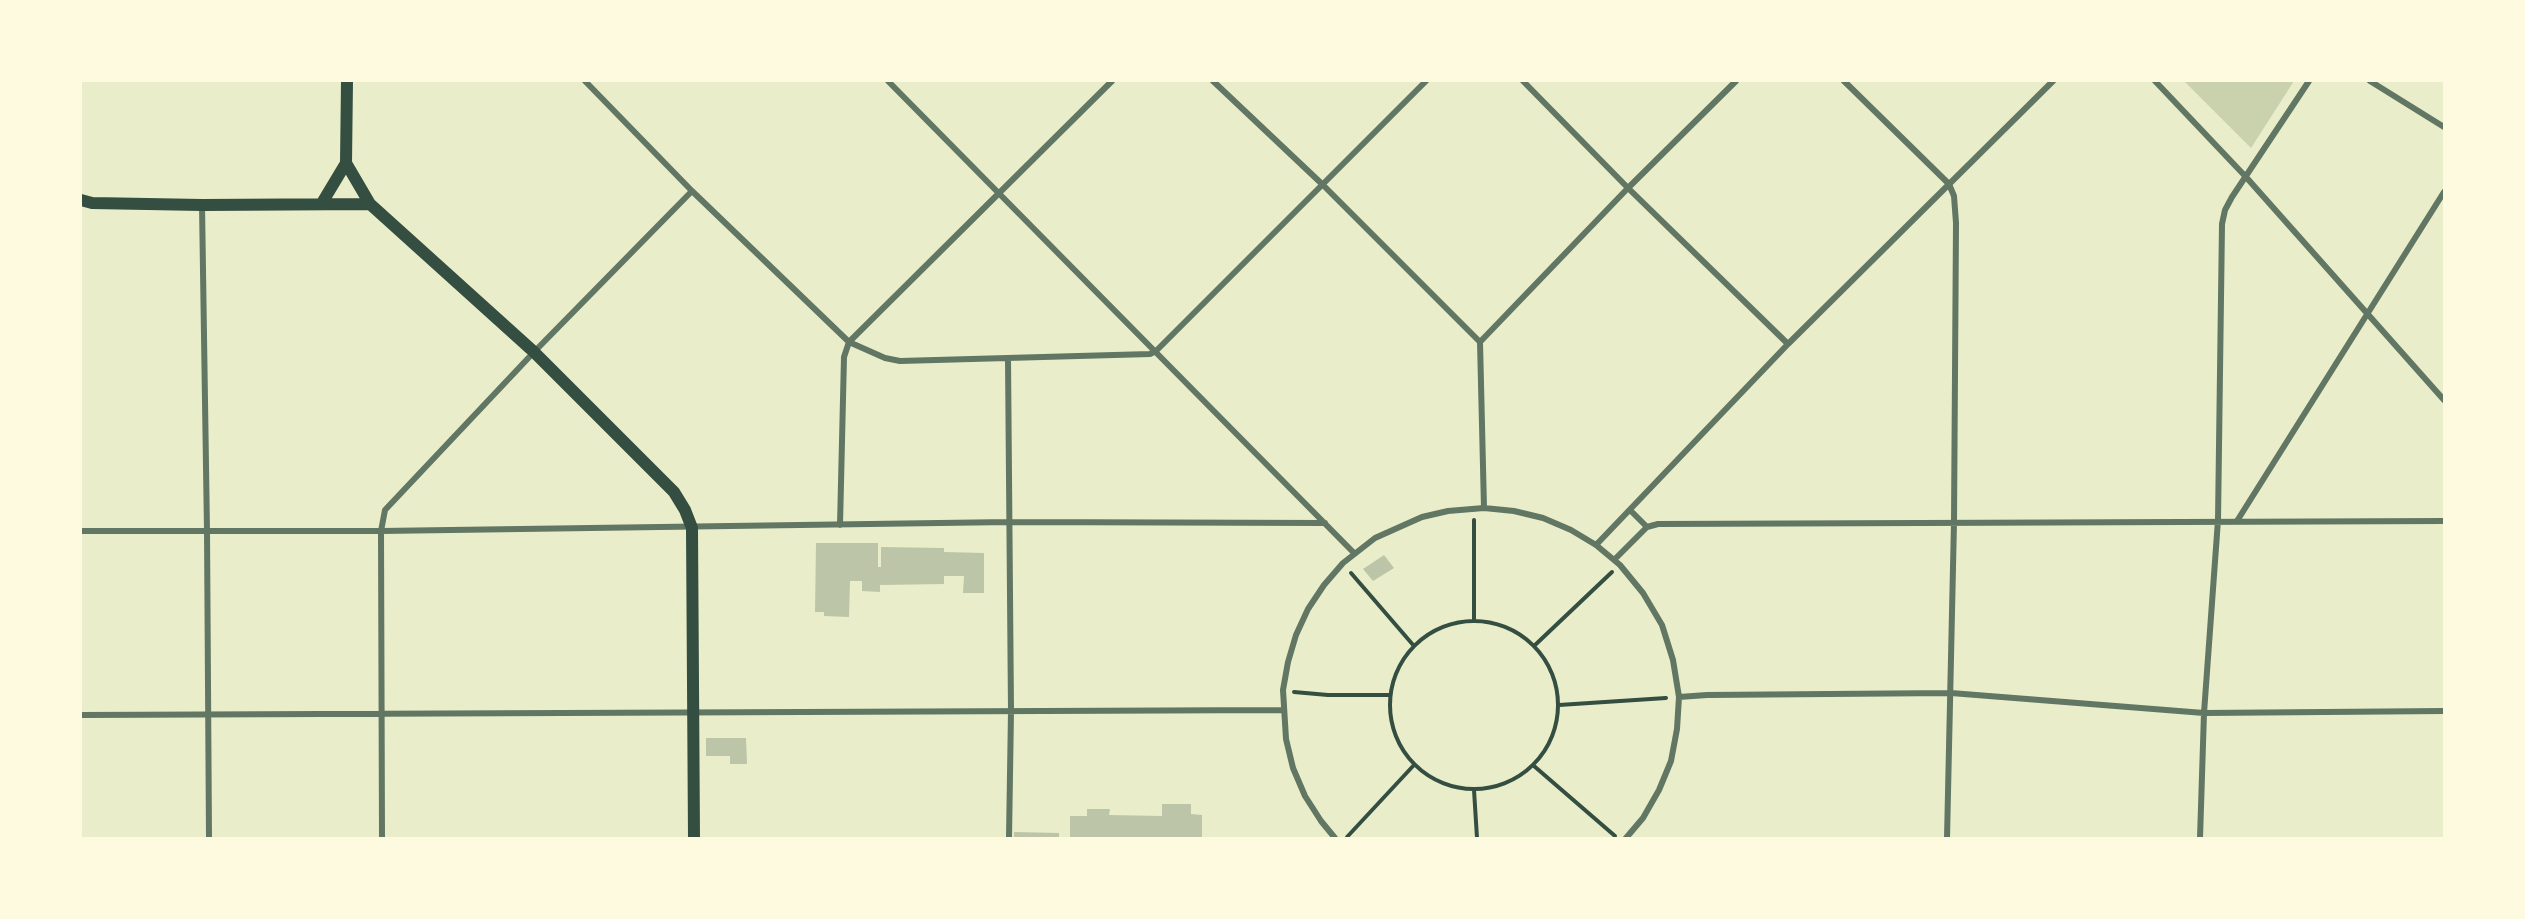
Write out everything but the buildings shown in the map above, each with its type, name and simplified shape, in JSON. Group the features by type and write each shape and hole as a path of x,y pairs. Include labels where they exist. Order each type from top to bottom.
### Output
{"main road":[{"path":"322,202 346,164 347,81"},
{"path":"346,164 370,204 534,352 674,492 685,510 692,528 694,838"},
{"path":"81,201 202,205 322,202 370,204"}],"street":[{"path":"585,81 692,190 849,342 885,358 900,361 1150,354 1156,351 1426,81"},
{"path":"888,81 1354,554"},
{"path":"840,525 844,357 849,342 1112,81"},
{"path":"1214,81 1322,184 1480,342 1484,508"},
{"path":"1523,81 1628,188 1788,344"},
{"path":"1480,342 1628,188 1736,81"},
{"path":"1844,81 1949,184 1954,196 1956,223 1954,522 1947,838"},
{"path":"1596,545 1788,344 2053,81"},
{"path":"2155,81 2246,177 2444,400"},
{"path":"2200,838 2204,713 2218,520 2222,224 2229,203 2309,81"},
{"path":"2370,81 2444,127"},
{"path":"382,838 381,531 385,510 534,352 692,190"},
{"path":"2237,521 2444,192"},
{"path":"202,205 209,838"},
{"path":"1008,359 1011,711 1009,838"},
{"path":"1335,838 1305,796 1293,768 1286,739 1283,690 1296,634 1318,593 1343,564 1375,538 1414,520 1448,511 1484,508 1514,511 1543,518 1571,530 1596,545 1617,562 1643,593 1662,625 1673,660 1678,697 1677,729 1671,760 1659,790 1643,818 1626,838"},
{"path":"1630,510 1647,527"},
{"path":"1617,562 1647,527 1658,524 2218,520 2444,521"},
{"path":"81,531 692,528 1009,522 1325,523"},
{"path":"1678,697 1951,693 2204,713 2444,711"},
{"path":"81,715 1283,710"}],"path":[{"path":"1473,508 1474,621"},
{"path":"1534,646 1617,562"},
{"path":"1343,564 1414,646"},
{"path":"1474,621 1496,624 1517,632 1534,646 1548,663 1556,683 1559,705 1556,727 1548,748 1534,766 1516,779 1495,787 1474,790 1452,787 1431,778 1414,765 1400,747 1392,727 1389,695 1401,663 1414,646 1432,632 1452,624 1474,621"},
{"path":"1283,690 1328,695 1389,695"},
{"path":"1559,705 1678,697"},
{"path":"1346,838 1414,765"},
{"path":"1534,766 1617,838"},
{"path":"1474,790 1477,838"}],"green space":[{"path":"2184,81 2294,81 2251,148"}]}
